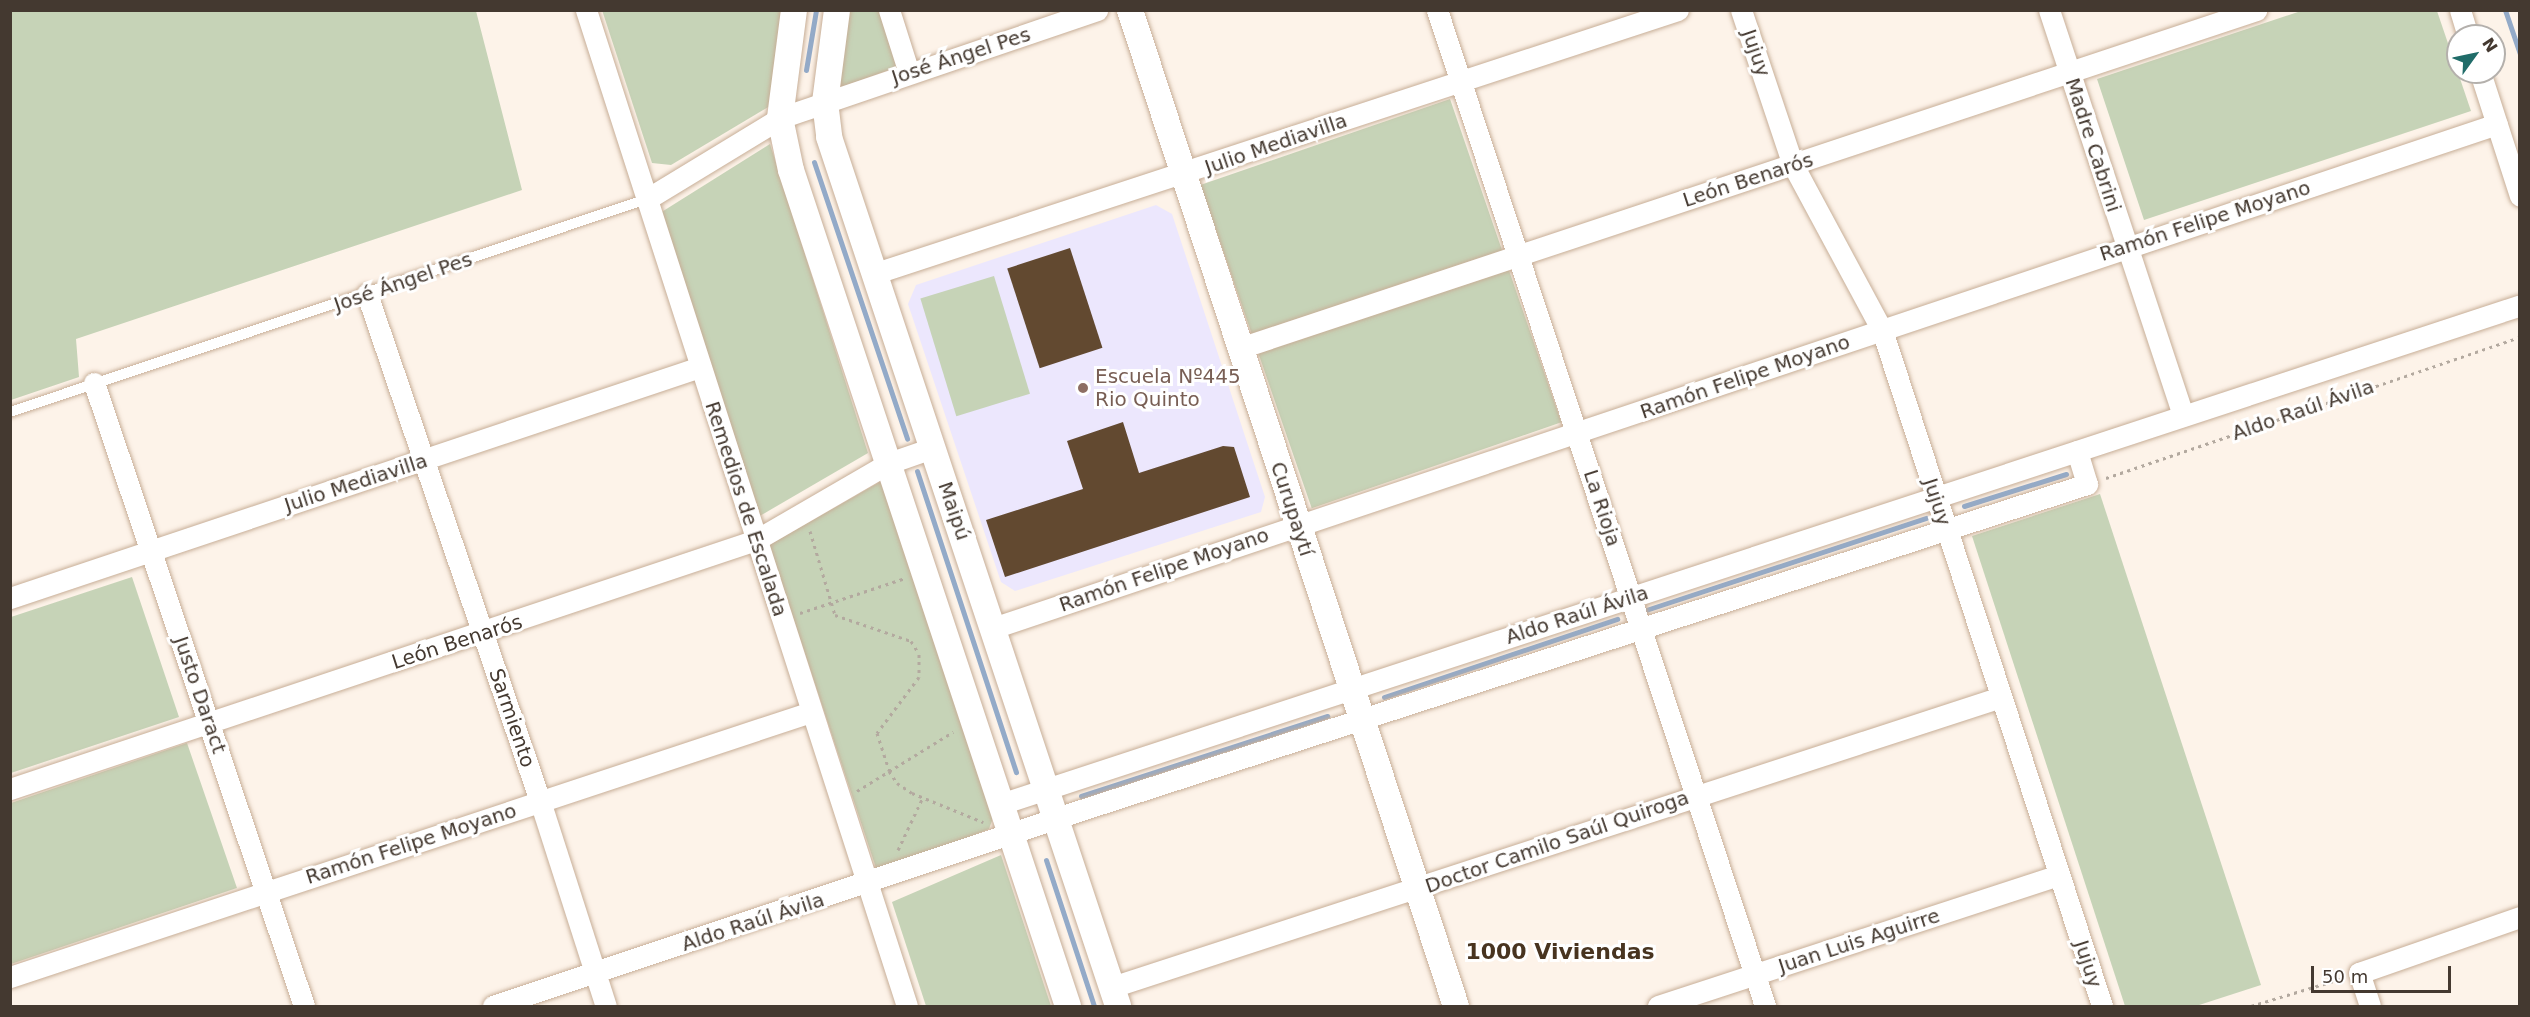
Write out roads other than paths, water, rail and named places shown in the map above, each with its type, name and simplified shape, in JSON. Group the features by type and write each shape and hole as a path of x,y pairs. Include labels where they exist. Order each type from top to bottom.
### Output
{"street":[{"name":"Remedios de Escalada","path":"586,10 866,885 907,1006"},
{"path":"794,10 780,118 791,170 889,463 993,815 1011,834 1068,1006"},
{"name":"Maipú","path":"837,10 825,102 829,137 1115,997"},
{"path":"889,10 909,73"},
{"name":"José Ángel Pes","path":"647,198 780,118 1097,10"},
{"name":"Curupaytí","path":"1130,10 1456,1006"},
{"name":"La Rioja","path":"1437,10 1764,1006"},
{"name":"Julio Mediavilla","path":"873,274 1183,176 1460,81 1678,10"},
{"name":"Jujuy","path":"1741,10 1793,165 1882,330 2102,1006"},
{"name":"Madre Cabrini","path":"2049,10 2183,415"},
{"name":"León Benarós","path":"1240,348 2256,10"},
{"path":"2484,84 2520,196"},
{"name":"Ramón Felipe Moyano","path":"993,628 1578,434 2127,246 2497,124"},
{"name":"Sarmiento","path":"367,294 484,634 606,1006"},
{"name":"Aldo Raúl Ávila","path":"993,815 1046,789 2520,305"},
{"name":"Julio Mediavilla","path":"10,598 150,549 424,461 700,367"},
{"name":"Justo Daract","path":"94,383 304,1006"},
{"name":"León Benarós","path":"10,789 209,720 484,634 756,540 889,463 932,448"},
{"name":"Aldo Raúl Ávila","path":"493,1006 866,885 1056,819 2087,484 2076,451"},
{"name":"Doctor Camilo Saúl Quiroga","path":"1115,997 1417,890 1696,795 2001,697"},
{"name":"Ramón Felipe Moyano","path":"10,977 811,711"},
{"name":"Juan Luis Aguirre","path":"1658,1006 2059,874"},
{"path":"2370,1006 2359,973 2520,917"}],"lane":[{"name":"José Ángel Pes","path":"10,412 367,294 647,198"}],"waterway":[{"path":"806,70 816,10"},
{"path":"2505,10 2520,54"},
{"path":"814,162 907,439"},
{"path":"917,471 1016,772"},
{"path":"1964,506 2066,474"},
{"path":"1646,610 1926,518"},
{"path":"1384,697 1617,619"},
{"path":"1081,796 1327,716"},
{"path":"1046,860 1094,1006"}],"place":[{"name":"Escuela Nº445 Rio Quinto","path":"1083,388"}],"district":[{"name":"1000 Viviendas","path":"1560,952"}]}
